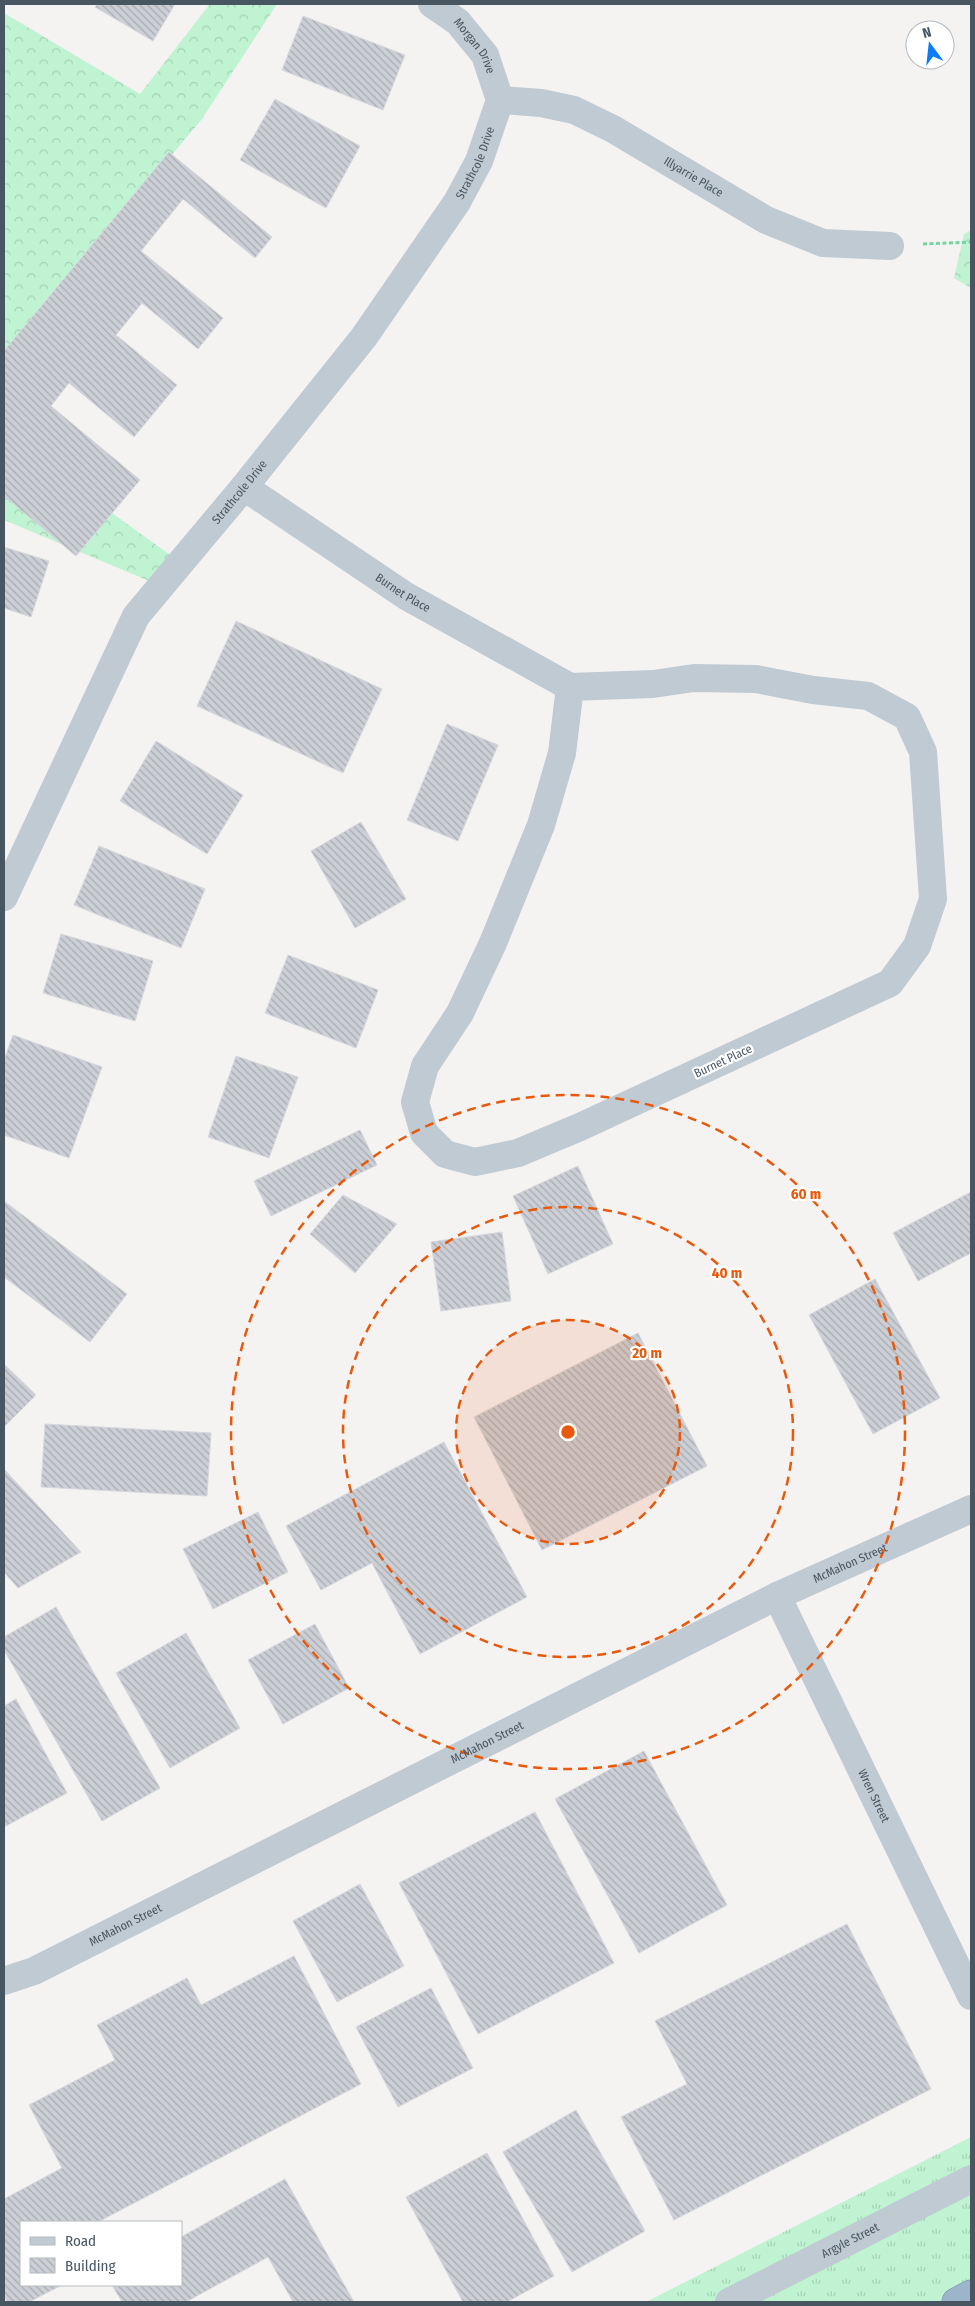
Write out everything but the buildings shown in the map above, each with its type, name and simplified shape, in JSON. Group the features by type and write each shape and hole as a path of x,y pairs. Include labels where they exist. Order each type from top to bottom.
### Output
{"highway":[{"path":"956,2302 971,2294"}],"street":[{"name":"Morgan Drive","path":"432,4 458,22 485,55 500,100"},
{"name":"Illyarrie Place","path":"500,100 542,103 574,110 613,129 766,220 823,242 890,246"},
{"name":"Strathcole Drive","path":"4,897 136,616 244,487 364,337 457,202 479,161 500,100"},
{"name":"Burnet Place","path":"244,487 406,596 570,687 653,684 694,678 756,679 813,690 868,696 907,717 923,752 932,899 918,946 890,982 580,1127 518,1152 475,1162 445,1154 424,1133 415,1102 425,1066 460,1013 493,943 541,825 562,753 570,687"},
{"name":"McMahon Street","path":"4,1981 42,1967 777,1596 971,1509"},
{"name":"Wren Street","path":"777,1596 971,1996"},
{"name":"Argyle Street","path":"729,2302 971,2179"}],"path":[{"path":"890,246 971,242"}],"green space":[{"path":"210,4 277,4 202,119 4,354 4,13 140,94"},
{"path":"971,230 971,288 954,278 964,234"},
{"path":"4,435 173,557 154,583 4,520"},
{"path":"971,2137 971,2302 646,2302"}]}
